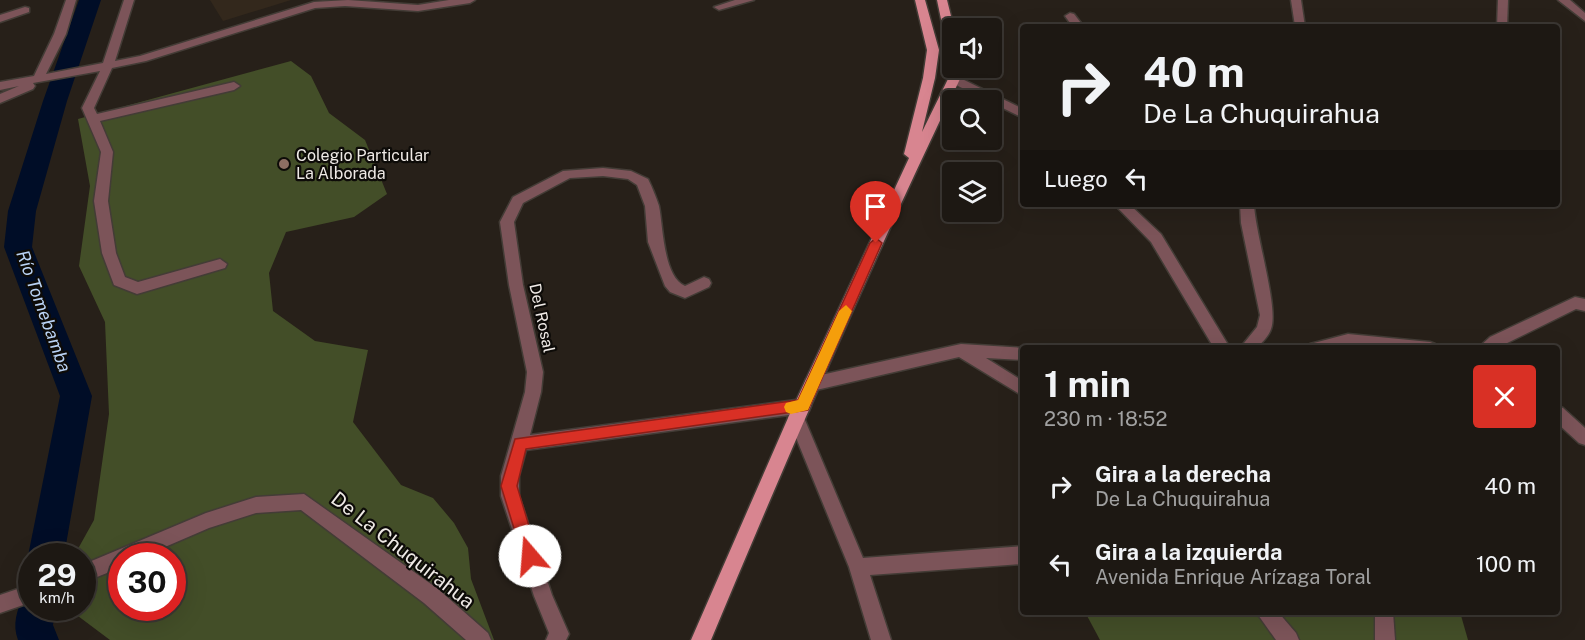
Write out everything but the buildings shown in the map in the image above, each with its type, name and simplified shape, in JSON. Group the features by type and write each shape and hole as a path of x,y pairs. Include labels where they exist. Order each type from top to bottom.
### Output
{"main road":[{"path":"903,183 929,78 933,50 921,0"},
{"path":"942,0 946,18"},
{"path":"701,640 812,384 952,78"}],"street":[{"path":"0,99 44,79 71,0"},
{"path":"129,0 89,103 92,119 107,152 102,214 109,253 119,282 136,288 220,264"},
{"path":"104,65 125,56 302,0"},
{"path":"0,86 142,59 314,5 345,3 417,8 470,0"},
{"path":"720,7 749,0"},
{"path":"1296,0 1300,24"},
{"path":"1502,24 1503,0"},
{"path":"1563,0 1585,18"},
{"path":"0,19 25,10"},
{"path":"1070,16 1077,24"},
{"path":"962,78 1020,112"},
{"path":"92,119 234,86"},
{"name":"Del Rosal","path":"520,444 536,372 516,285 507,222 518,200 568,174 603,172 632,175 643,182 652,206 655,242 669,282 675,288 685,292 704,283"},
{"path":"1124,207 1156,238 1220,345"},
{"path":"1247,207 1248,223 1267,315 1264,329 1251,345"},
{"path":"1490,345 1575,303 1585,305"},
{"path":"1327,345 1348,340 1399,345"},
{"path":"812,384 961,350 1020,354"},
{"path":"961,350 1020,387"},
{"path":"556,640 558,634 510,496 510,476 520,444 800,412 858,567 881,640"},
{"path":"1560,416 1585,438"},
{"name":"De La Chuquirahua","path":"155,543 206,521 256,505 304,502 431,596 481,640"},
{"path":"858,567 1020,555"},
{"path":"0,604 18,598"},
{"path":"1268,615 1289,640"},
{"path":"1384,615 1385,640"}],"shaded area":[{"path":"210,0 291,0 223,21"}],"green space":[{"path":"291,61 311,76 329,113 365,140 387,194 354,217 286,232 269,273 273,311 315,341 368,350 353,422 401,485 433,498 454,523 468,548 471,579 494,640 110,640 85,621 96,621 96,543 81,543 94,520 109,414 105,322 79,266 90,186 78,119"},
{"path":"1087,615 1461,615 1468,640 1100,640"}],"waterway":[{"name":"Río Tomebamba","path":"48,543 76,396 18,247 22,211 55,101 90,0"},
{"name":"Río Tomebamba","path":"35,621 33,629 40,640"}],"slow traffic":[{"path":"791,407 803,406 846,311"}],"place":[{"name":"Colegio Particular La Alborada","path":"284,164"}],"route":[{"path":"530,556 510,496 509,486 520,444 803,406 876,243"}]}
